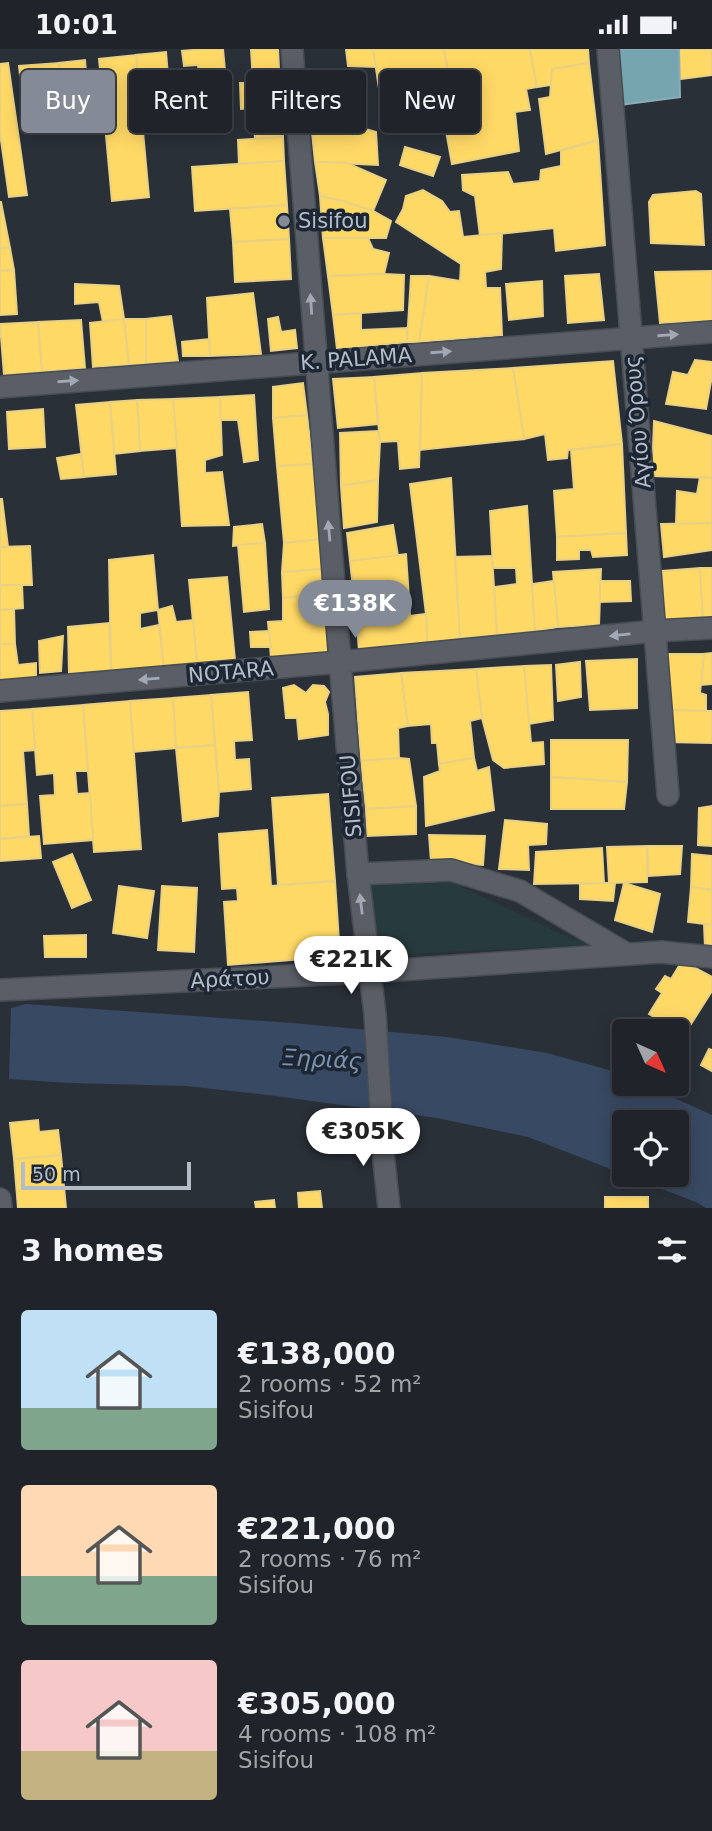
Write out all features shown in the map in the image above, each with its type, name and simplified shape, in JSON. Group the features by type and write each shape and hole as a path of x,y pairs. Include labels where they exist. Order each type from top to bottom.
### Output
{"street":[{"name":"SISIFOU","path":"292,49 340,663 358,874 375,1014 389,1208"},
{"name":"Αγίου Όρους","path":"608,49 668,795"},
{"name":"K. PALAMA","path":"0,387 712,332"},
{"name":"NOTARA","path":"0,691 712,628"},
{"path":"358,874 451,870 520,891 626,954"},
{"name":"Αράτου","path":"0,990 370,972 669,952 712,957"},
{"path":"0,1199 1,1208"}],"green space":[{"path":"373,880 447,880 589,945 368,956 365,890"}],"water":[{"name":"Ξηριάς","path":"26,1004 447,1037 547,1053 612,1071 612,1096 670,1096 712,1115 712,1208 706,1208 657,1187 689,1187 689,1110 612,1110 612,1170 528,1137 437,1118 186,1086 9,1079 11,1008"}],"building: Homes":[{"path":"223,49 225,70 199,70 198,65 184,66 182,51"},
{"path":"251,49 278,49 279,70 252,70"},
{"path":"346,49 373,49 376,67 348,66"},
{"path":"373,49 444,49 448,70 380,70 380,95"},
{"path":"444,49 530,49 537,87 526,89 530,110 515,112 519,151 452,164 446,133 480,133 480,70 448,70"},
{"path":"530,49 588,49 589,63 552,69 551,85 537,87"},
{"path":"679,49 712,49 712,75 680,79"},
{"path":"166,52 168,70 137,70 136,55"},
{"path":"136,55 137,70 129,70 129,133 143,133 149,197 112,201 106,133 115,133 115,70 100,70 99,59"},
{"path":"85,60 86,70 60,70 59,63"},
{"path":"8,63 27,195 9,197 0,133 0,64"},
{"path":"59,63 59,70 21,70 21,84 19,66"},
{"path":"589,63 598,140 546,154 539,99 550,97 552,69"},
{"path":"240,83 246,83 246,109 241,109"},
{"path":"366,129 376,132 378,165 315,162 312,133 366,133"},
{"path":"255,133 283,133 283,137 255,139"},
{"path":"283,137 284,161 239,164 238,140"},
{"path":"598,140 605,245 556,251 554,228 480,236 475,196 463,190 462,175 508,172 513,184 540,181 541,170 561,166 561,151"},
{"path":"405,147 440,157 433,176 400,165"},
{"path":"284,161 287,205 195,211 192,167"},
{"path":"315,162 347,163 386,180 373,211 320,196"},
{"path":"423,190 442,201 450,212 459,211 463,237 502,233 501,269 485,272 486,288 500,288 502,335 419,342 429,276 460,281 461,264 396,222 406,196"},
{"path":"696,191 701,194 704,245 651,243 649,202 653,195"},
{"path":"320,196 373,211 391,221 386,238 323,238"},
{"path":"1,202 10,248 0,248"},
{"path":"287,205 289,239 233,242 230,209"},
{"path":"323,238 368,238 373,249 389,253 384,274 328,276"},
{"path":"289,239 291,279 235,282 233,242"},
{"path":"0,248 10,248 14,270 0,271"},
{"path":"14,270 17,314 0,315 0,271"},
{"path":"712,271 712,321 660,323 655,272"},
{"path":"599,274 604,320 568,323 565,276"},
{"path":"404,275 403,310 333,315 328,276"},
{"path":"411,276 429,276 419,342 407,342"},
{"path":"542,281 543,316 509,320 506,284"},
{"path":"75,284 119,286 124,319 103,322 99,302 75,304"},
{"path":"253,293 261,354 210,356 207,298"},
{"path":"361,313 361,330 407,328 407,342 337,349 333,315"},
{"path":"171,316 178,361 146,364 146,319"},
{"path":"278,317 281,332 295,330 297,348 271,351 268,319"},
{"path":"124,319 129,365 93,367 90,323"},
{"path":"124,319 146,319 146,364 129,365"},
{"path":"81,320 85,368 42,372 38,322"},
{"path":"38,322 42,372 4,375 0,324"},
{"path":"209,339 210,356 183,356 182,342"},
{"path":"695,360 712,362 706,409 666,404 673,372 688,375"},
{"path":"613,361 622,444 568,450 567,458 548,460 545,434 524,439 513,368"},
{"path":"513,368 524,439 420,450 422,373"},
{"path":"422,373 419,467 400,469 398,441 380,442 374,377"},
{"path":"374,377 378,424 338,428 333,379"},
{"path":"303,383 307,415 273,418 273,387"},
{"path":"254,395 258,460 244,462 238,420 220,420 220,397"},
{"path":"220,397 222,455 205,460 205,473 222,472 229,525 182,526 173,399"},
{"path":"173,399 177,448 140,451 137,400"},
{"path":"137,400 140,451 114,454 110,402"},
{"path":"110,402 116,474 84,477 76,405"},
{"path":"43,409 45,447 9,449 7,412"},
{"path":"307,415 313,464 277,466 273,418"},
{"path":"654,421 712,436 712,478 652,476"},
{"path":"378,431 378,480 341,486 340,433"},
{"path":"622,444 626,533 557,537 554,491 574,489 571,450"},
{"path":"81,454 84,477 61,479 57,458"},
{"path":"313,464 322,539 284,543 277,466"},
{"path":"700,477 712,478 712,523 676,524 677,491 697,494"},
{"path":"451,478 460,638 427,644 426,614 410,484"},
{"path":"378,480 377,522 344,528 341,486"},
{"path":"2,499 8,547 0,547"},
{"path":"527,506 535,631 497,635 494,587 517,584 516,568 493,568 490,511"},
{"path":"712,523 712,550 664,557 661,524"},
{"path":"262,524 265,543 233,546 234,527"},
{"path":"393,525 398,556 350,561 347,533"},
{"path":"626,533 627,555 593,557 591,550 579,550 579,559 557,560 557,537"},
{"path":"322,539 323,569 282,572 284,543"},
{"path":"265,543 269,609 244,612 238,545"},
{"path":"30,546 32,585 0,585 0,547"},
{"path":"406,554 409,599 355,605 350,561"},
{"path":"153,555 158,610 140,613 140,629 159,625 164,668 111,671 109,560"},
{"path":"492,556 497,635 460,638 455,557"},
{"path":"700,568 703,618 665,620 662,571"},
{"path":"700,568 712,568 712,618 703,618"},
{"path":"323,569 324,594 283,598 282,572"},
{"path":"601,569 599,625 558,627 553,572"},
{"path":"227,577 235,660 197,664 189,580"},
{"path":"554,581 558,627 535,631 532,584"},
{"path":"600,581 630,581 631,601 600,602"},
{"path":"0,585 22,585 23,608 0,610"},
{"path":"324,594 330,656 271,658 268,622 283,621 283,598"},
{"path":"409,599 410,616 426,614 427,644 359,650 355,605"},
{"path":"172,606 176,622 193,620 197,664 164,668 158,610"},
{"path":"14,609 15,644 0,644 0,610"},
{"path":"109,623 111,671 69,674 68,627"},
{"path":"269,631 271,647 251,647 250,632"},
{"path":"63,636 61,671 40,673 39,641"},
{"path":"0,644 15,644 18,665 36,663 36,681 0,683"},
{"path":"712,653 712,684 701,685 704,654"},
{"path":"664,654 704,654 700,693 706,695 706,711 667,710"},
{"path":"637,659 637,708 590,710 586,661"},
{"path":"580,662 581,697 558,701 556,665"},
{"path":"551,665 553,720 528,724 524,666"},
{"path":"524,666 531,743 543,742 544,764 504,768 493,760 482,718 476,669"},
{"path":"476,669 482,718 470,721 474,758 439,764 437,743 432,743 431,724 408,726 401,673"},
{"path":"401,673 408,726 398,728 399,758 361,761 355,677"},
{"path":"294,685 306,693 313,685 324,686 329,692 325,702 328,735 299,739 297,718 286,718 283,688"},
{"path":"248,692 252,740 234,741 235,760 249,759 251,789 219,792 211,695"},
{"path":"211,695 215,745 176,748 173,698"},
{"path":"173,698 176,748 133,752 130,701"},
{"path":"130,701 141,849 94,852 83,705"},
{"path":"83,705 88,771 75,771 77,794 90,793 93,840 44,844 40,796 55,795 54,773 37,775 32,709"},
{"path":"32,709 35,750 23,751 27,804 0,806 0,711"},
{"path":"667,710 712,711 712,743 667,742"},
{"path":"551,740 628,740 627,782 551,777"},
{"path":"215,745 218,816 183,821 176,748"},
{"path":"474,758 477,771 489,767 494,810 426,826 424,777 440,771 439,764"},
{"path":"409,759 416,806 366,809 361,761"},
{"path":"551,777 627,782 624,809 551,809"},
{"path":"328,794 335,881 278,885 272,798"},
{"path":"27,804 29,836 0,839 0,806"},
{"path":"416,806 416,834 367,836 366,809"},
{"path":"712,806 712,846 698,845 699,808"},
{"path":"505,820 547,824 546,844 528,845 529,870 499,869"},
{"path":"267,830 271,886 335,881 340,956 228,965 224,902 238,901 237,888 222,889 219,834"},
{"path":"429,835 485,836 483,865 431,861"},
{"path":"39,836 41,858 0,861 0,839"},
{"path":"647,846 647,882 609,883 607,847"},
{"path":"647,846 682,846 680,874 649,876"},
{"path":"602,848 604,883 534,884 536,852"},
{"path":"72,854 91,900 72,908 53,862"},
{"path":"692,854 712,856 712,890 691,887"},
{"path":"615,883 613,901 580,899 580,884"},
{"path":"624,883 660,894 652,932 615,920"},
{"path":"119,886 154,891 147,938 113,933"},
{"path":"162,886 197,888 194,952 158,950"},
{"path":"691,887 712,890 712,925 688,922"},
{"path":"704,924 712,925 712,947 705,947"},
{"path":"86,935 86,957 45,957 44,936"},
{"path":"682,961 712,977 712,991 690,1026 690,1019 657,1019 649,1014 662,993 656,989 665,976 671,979"},
{"path":"709,1049 712,1050 712,1071 701,1065"},
{"path":"38,1120 39,1132 58,1130 61,1155 14,1159 10,1123"},
{"path":"61,1155 66,1208 18,1208 14,1159"},
{"path":"320,1191 322,1208 299,1208 298,1193"},
{"path":"605,1197 648,1197 648,1208 605,1208"},
{"path":"274,1200 275,1208 256,1208 255,1202"}],"building: Public":[{"path":"615,49 679,49 680,97 619,105"}],"place":[{"name":"Sisifou","path":"284,221"}]}
